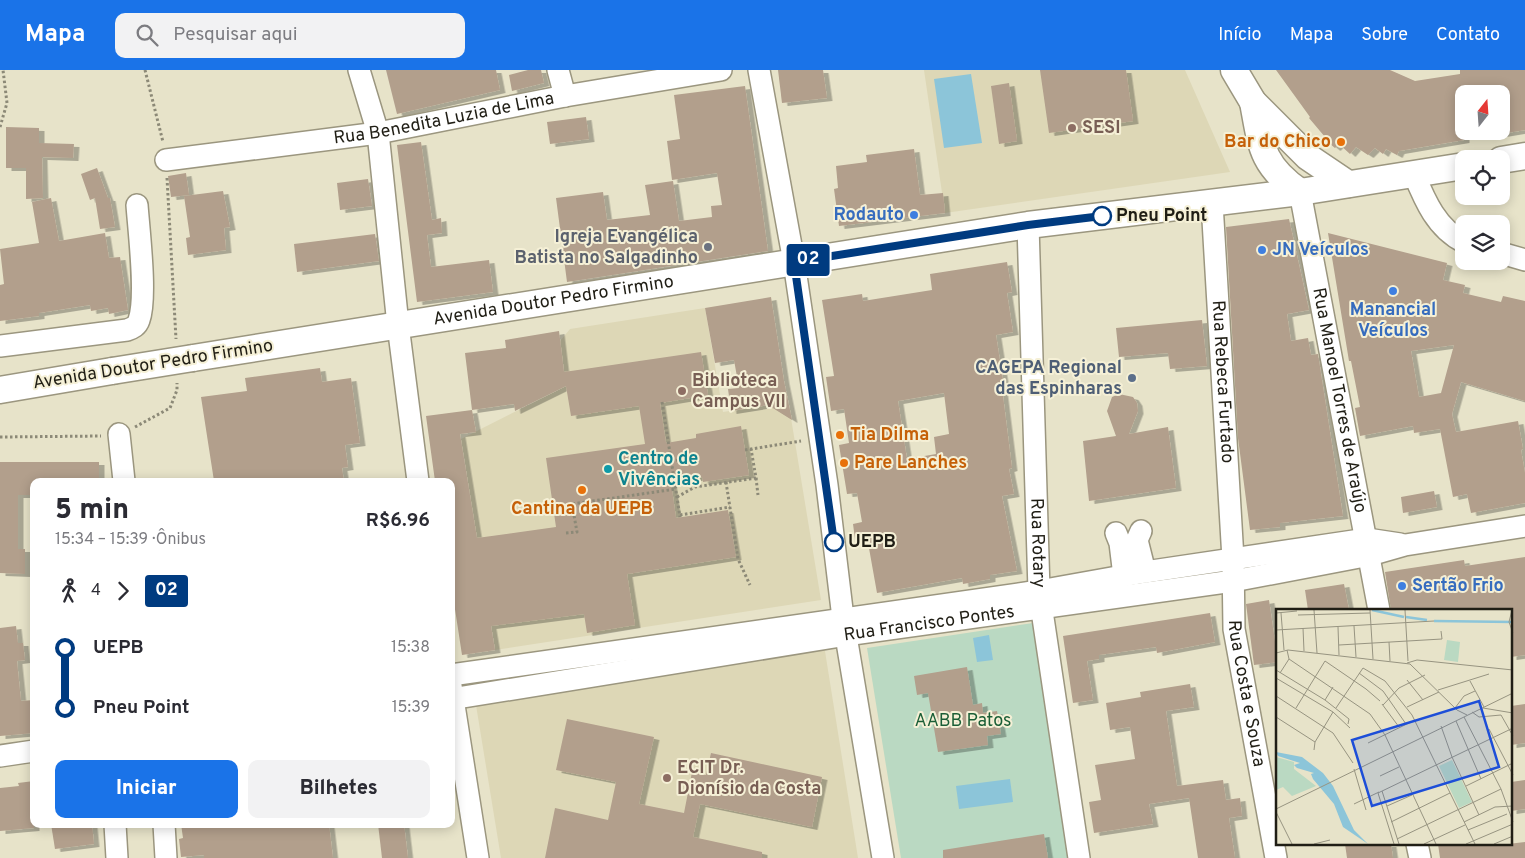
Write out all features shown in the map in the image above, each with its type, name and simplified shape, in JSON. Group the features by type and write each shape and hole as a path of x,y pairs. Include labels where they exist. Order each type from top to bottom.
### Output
{"main road":[{"path":"1234,70 1253,102 1302,152 1322,168 1348,184"},
{"path":"1238,200 1257,171 1260,162 1261,145 1253,102"},
{"path":"1261,145 1276,173 1300,192 1305,170 1302,152"},
{"path":"1510,158 1525,156"},
{"name":"Avenida Doutor Pedro Firmino","path":"0,390 1028,225 1300,192 1455,167"}],"street":[{"path":"359,70 378,133 398,325 418,478"},
{"path":"558,70 565,96"},
{"name":"Rua Benedita Luzia de Lima","path":"166,160 378,133 565,96 650,75 720,70"},
{"path":"759,70 794,262 845,626 883,858"},
{"path":"1414,174 1423,197 1438,221 1451,236 1455,238"},
{"name":"Rua Manoel Torres de Araújo","path":"1300,192 1379,609"},
{"name":"Rua Rebeca Furtado","path":"1212,203 1233,559"},
{"path":"0,346 127,330 136,326 140,314 141,278 138,206"},
{"name":"Rua Rotary","path":"1028,225 1041,599 1079,858"},
{"path":"1510,256 1525,260"},
{"path":"119,434 124,478"},
{"name":"Rua Francisco Pontes","path":"1041,599 1145,572 1233,559 1405,545 1525,526"},
{"path":"1141,531 1137,540 1145,572"},
{"path":"1116,533 1120,543 1124,576"},
{"name":"Rua Francisco Pontes","path":"455,675 845,626 1041,599 1233,581 1368,547"},
{"name":"Rua Costa e Souza","path":"1233,559 1234,628 1276,858"},
{"name":"Rua Francisco Pontes","path":"455,693 845,626"},
{"path":"455,713 478,858"},
{"path":"0,756 30,752"},
{"path":"115,828 117,858"},
{"path":"164,828 166,858"}],"path":[{"path":"0,127 7,103 3,70"},
{"path":"662,402 668,450 680,516 730,507"},
{"path":"745,450 820,438"},
{"path":"751,449 758,495"},
{"path":"671,460 699,457"},
{"path":"677,497 695,487 756,478"},
{"path":"726,482 738,559 750,585"},
{"path":"566,534 577,532 572,504 676,488"}],"shaded area":[{"name":"SESI","path":"924,70 1185,70 1230,172 945,213"},
{"path":"705,308 723,412 768,405 790,412 821,600 495,650 461,439 566,386 560,341 570,329"},
{"name":"ECIT Dr. Dionísio da Costa","path":"824,645 858,858 501,858 475,699"}],"green space":[{"name":"AABB Patos","path":"1033,623 1068,858 901,858 867,648"}],"water":[{"path":"971,74 982,143 944,148 934,79"},
{"path":"989,635 993,660 977,662 973,638"},
{"path":"1010,779 1013,802 959,809 956,786"}],"building":[{"path":"386,70 496,70 500,90 397,114"},
{"path":"528,70 541,70 544,83 512,91 509,75"},
{"path":"778,70 823,70 827,98 782,103"},
{"path":"1040,70 1126,70 1133,121 1049,133"},
{"path":"1276,70 1390,70 1415,81 1460,74 1460,70 1525,70 1525,130 1510,132 1510,85 1455,85 1455,140 1464,140 1399,151 1397,155 1386,149 1383,154 1375,148 1368,155 1356,147 1350,154 1339,144 1335,148 1324,139 1325,137"},
{"path":"1009,83 1017,141 999,144 991,86"},
{"path":"745,86 768,251 567,282 556,198 603,192 607,220 650,215 645,185 673,181 679,221 712,217 711,206 722,205 717,173 672,180 667,141 680,139 674,95"},
{"path":"586,117 589,139 550,144 547,122"},
{"path":"6,127 39,128 39,143 74,144 73,158 42,157 43,198 26,199 26,168 6,168"},
{"path":"421,142 432,220 441,218 442,233 427,235 431,267 489,260 493,292 417,302 397,145"},
{"path":"914,149 920,195 943,193 945,213 839,226 834,189 838,188 836,166 867,162 866,155"},
{"path":"97,168 108,198 110,198 115,227 100,229 95,198 90,200 81,174"},
{"path":"186,173 189,195 171,197 168,176"},
{"path":"368,179 372,206 340,210 337,183"},
{"path":"223,191 230,227 224,228 226,250 188,255 186,238 190,237 184,196"},
{"path":"51,198 59,241 105,233 109,258 120,257 128,310 109,314 108,308 91,311 90,305 39,313 39,316 0,321 0,285 4,284 0,249 39,243 32,202"},
{"path":"1289,219 1309,310 1287,314 1291,341 1308,338 1311,355 1318,354 1343,516 1280,523 1280,527 1250,530 1238,438 1226,227"},
{"path":"1328,233 1447,263 1443,280 1465,285 1463,293 1501,302 1503,296 1525,301 1525,401 1461,382 1452,414 1456,432 1518,421 1523,449 1521,450 1525,473 1525,503 1471,513 1467,494 1453,497 1440,429 1414,433 1413,426 1360,436 1355,408 1360,407 1351,361 1349,361","holes":["1454,345 1441,393 1419,397 1411,351"]},
{"path":"375,234 379,261 297,272 294,244"},
{"path":"1007,262 1012,292 1007,293 1013,332 996,335 1003,380 1001,380 1012,468 1009,469 1014,494 1002,496 1017,571 990,575 990,579 963,584 962,578 877,593 867,537 855,539 853,524 862,522 857,493 847,494 839,445 849,443 844,409 831,411 826,377 834,376 822,300 862,294 863,301 932,290 930,274","holes":["944,393 949,434 934,437 936,454 907,459 898,401"]},
{"path":"771,297 792,420 768,405 731,411 728,389 739,388 734,360 715,363 705,308"},
{"path":"1202,320 1207,366 1170,369 1168,353 1119,357 1116,328"},
{"path":"559,331 564,372 701,352 708,395 660,403 666,443 696,438 696,434 741,426 749,475 703,482 702,477 671,482 676,518 728,510 736,557 627,574 635,625 587,633 584,614 491,626 495,650 462,655 455,609 455,478 435,478 426,416 472,410 465,353 506,348 505,340","holes":["566,386 571,416 639,406 645,444 546,458 556,527 477,538 460,434 476,432 472,410 514,404 515,411"]},
{"path":"320,368 322,382 351,378 360,443 345,445 348,467 342,468 344,478 214,478 201,397 247,391 245,378"},
{"path":"1119,394 1133,397 1137,403 1138,411 1129,434 1168,427 1176,488 1089,501 1083,441 1116,436 1107,411 1112,397"},
{"path":"0,462 99,462 99,478 30,478 30,495 18,495 18,549 25,549 25,574 0,573"},
{"path":"1434,491 1437,507 1403,513 1401,497"},
{"path":"1525,557 1525,655 1512,657 1512,609 1391,609 1385,572 1464,560 1465,566"},
{"path":"1344,584 1349,609 1308,609 1305,590"},
{"path":"1269,600 1276,648 1276,662 1254,665 1246,604"},
{"path":"1210,613 1215,642 1157,653 1156,647 1099,655 1099,659 1087,661 1093,700 1073,703 1063,636"},
{"path":"16,626 18,643 23,643 25,660 17,661 21,701 30,700 30,733 0,736 0,628"},
{"path":"967,667 973,705 982,703 983,713 997,711 1001,734 987,736 988,745 938,752 928,693 917,695 914,676"},
{"path":"1190,684 1194,707 1166,711 1177,786 1223,780 1226,800 1240,798 1242,816 1229,818 1235,858 1198,858 1189,798 1149,804 1153,824 1094,833 1089,802 1101,800 1095,765 1135,759 1130,727 1110,730 1106,703 1141,697 1140,692"},
{"path":"1525,704 1525,743 1512,745 1512,706"},
{"path":"567,719 654,737 639,804 684,813 692,772 706,775 711,753 822,777 812,827 700,804 693,837 762,852 762,858 545,858 555,808 608,820 616,782 556,770"},
{"path":"1525,780 1525,809 1512,811 1512,782"},
{"path":"30,782 30,828 34,828 0,831 0,788 19,786 18,783"},
{"path":"52,828 92,828 94,844 55,849"},
{"path":"182,828 329,828 333,858 204,858 204,855 181,857 179,839 183,838"},
{"path":"378,828 404,828 408,858 382,858"},
{"path":"1044,834 1048,858 943,858 943,850"},
{"path":"1525,842 1525,858 1440,858 1438,846 1512,846 1512,844"},
{"path":"1345,846 1391,846 1393,858 1347,858"}],"bus line":[{"name":"02","path":"834,542 794,262 1028,225 1102,216"}],"place":[{"name":"SESI","path":"1072,128"},
{"name":"Bar do Chico","path":"1341,142"},
{"name":"Rodauto","path":"914,215"},
{"name":"Pneu Point","path":"1102,216"},
{"name":"Igreja Evangélica Batista no Salgadinho","path":"708,247"},
{"name":"JN Veículos","path":"1262,250"},
{"name":"Manancial Veículos","path":"1393,291"},
{"name":"CAGEPA Regional das Espinharas","path":"1132,378"},
{"name":"Biblioteca Campus VII","path":"682,391"},
{"name":"Tia Dilma","path":"840,435"},
{"name":"Pare Lanches","path":"844,463"},
{"name":"Centro de Vivências","path":"608,469"},
{"name":"Cantina da UEPB","path":"582,490"},
{"name":"UEPB","path":"834,542"},
{"name":"Sertão Frio","path":"1402,586"},
{"name":"ECIT Dr. Dionísio da Costa","path":"667,778"}]}
